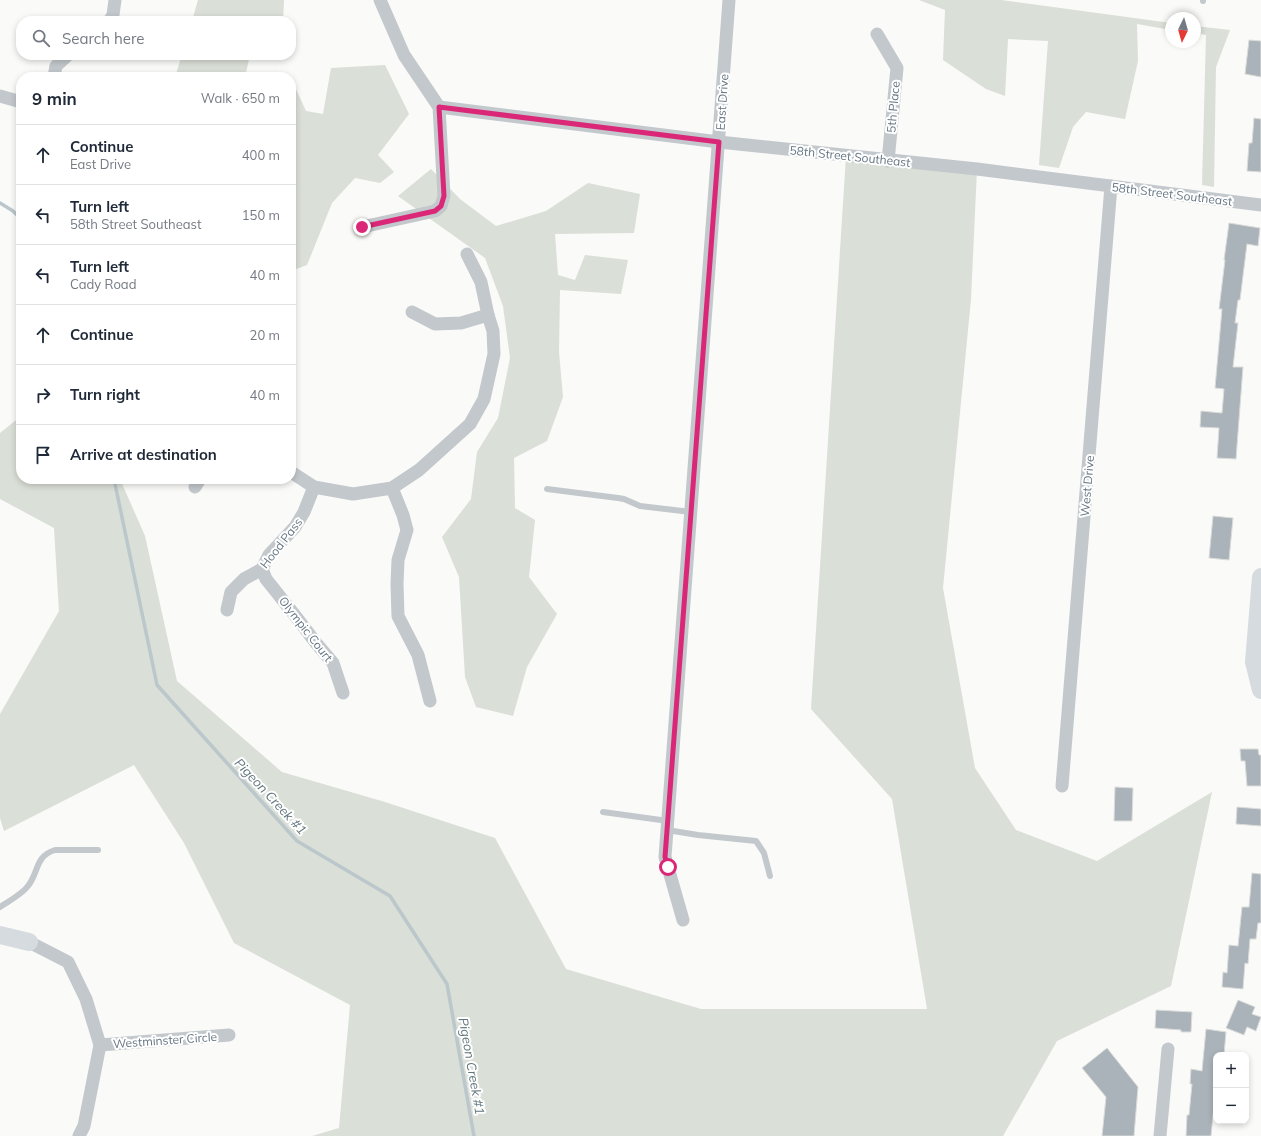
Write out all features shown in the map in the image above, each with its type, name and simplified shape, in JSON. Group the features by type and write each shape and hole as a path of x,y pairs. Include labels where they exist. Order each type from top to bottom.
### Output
{"street":[{"path":"113,16 115,0"},
{"path":"362,227 435,211 441,206 444,196 439,107 404,55 380,0"},
{"name":"East Drive","path":"682,920 665,857 730,0"},
{"name":"5th Place","path":"876,34 897,68 888,161"},
{"path":"55,72 56,66 63,60"},
{"path":"0,96 16,101"},
{"name":"58th Street Southeast","path":"439,107 719,142 977,170 1261,205"},
{"name":"West Drive","path":"1062,786 1111,186"},
{"path":"296,475 314,487 353,494 392,488 419,470 470,424 484,399 494,354 493,331 481,282 467,254"},
{"path":"412,312 435,324 461,323 488,315"},
{"name":"Hood Pass","path":"227,610 231,592 244,579 262,569 269,554 295,527 304,512 314,487"},
{"path":"392,488 403,515 407,530 398,560 398,616 418,655 430,701"},
{"name":"Olympic Court","path":"262,569 266,579 333,663 343,693"},
{"path":"1261,577 1254,662 1261,690"},
{"path":"0,935 29,942 68,962 86,999 100,1045 84,1126 78,1136"},
{"name":"Westminster Circle","path":"100,1045 229,1035"},
{"path":"1160,1136 1168,1049"}],"lane":[{"path":"547,489 618,498 640,506 691,512"},
{"path":"603,812 668,826 698,835 756,841 764,852 770,876"},
{"path":"0,907 28,886 44,854 55,850 98,850"}],"shaded area":[{"path":"198,0 284,0 283,16 193,16"},
{"path":"919,0 1001,0 1165,22 1165,29 1137,24 1138,61 1125,119 1086,112 1073,127 1059,168 1039,165 1048,41 1008,39 1005,96 986,89 943,60 945,10"},
{"path":"1201,27 1230,30 1216,67 1214,187 1202,185 1206,35 1201,34"},
{"path":"180,60 249,60 246,72 177,72"},
{"path":"385,65 409,114 378,155 394,172 380,183 355,178 332,203 307,265 296,269 296,89 306,111 323,114 331,68"},
{"path":"846,156 977,169 971,299 943,588 975,768 1016,830 1097,861 1212,792 1171,986 1057,1041 1003,1136 312,1136 339,1128 350,1005 234,943 184,843 134,765 4,831 0,818 0,714 59,611 54,528 0,499 0,433 16,420 16,484 122,484 145,536 177,681 282,772 385,802 495,838 566,969 701,1009 927,1009 892,799 811,709"},
{"path":"431,169 460,199 496,226 546,211 588,183 640,194 634,233 555,234 558,275 575,280 585,255 628,260 621,294 560,290 559,352 563,397 547,441 514,458 515,508 535,520 529,577 557,614 527,667 513,716 476,707 465,677 459,577 442,537 471,499 477,452 498,418 510,358 503,306 485,258 398,196"}],"building":[{"path":"1249,40 1261,41 1261,77 1245,74"},
{"path":"1254,118 1261,119 1261,172 1247,171 1249,143 1252,143"},
{"path":"1229,223 1260,228 1258,246 1247,244 1240,300 1238,300 1235,323 1238,323 1233,367 1243,367 1236,459 1217,458 1219,428 1200,427 1201,411 1222,413 1224,389 1215,388 1222,309 1219,309"},
{"path":"1213,516 1233,518 1229,560 1209,558"},
{"path":"1240,749 1258,749 1259,755 1261,755 1261,786 1247,786 1245,761 1241,761"},
{"path":"1115,787 1133,788 1132,821 1114,821"},
{"path":"1237,807 1261,809 1261,826 1236,824"},
{"path":"1252,873 1261,874 1261,923 1258,923 1256,939 1250,939 1248,964 1245,963 1243,989 1222,987 1223,972 1227,973 1229,945 1238,946 1242,907 1249,907"},
{"path":"1238,1000 1255,1007 1252,1014 1261,1017 1256,1031 1247,1027 1244,1035 1226,1028"},
{"path":"1156,1010 1192,1012 1191,1032 1155,1028"},
{"path":"1206,1029 1226,1032 1224,1052 1213,1052 1213,1117 1211,1136 1186,1136 1187,1115 1189,1115 1192,1084 1190,1084 1191,1069 1202,1071"},
{"path":"1107,1048 1138,1087 1134,1136 1102,1136 1106,1097 1082,1068"}],"waterway":[{"name":"Pigeon Creek #1","path":"0,203 16,214"},
{"name":"Pigeon Creek #1","path":"115,484 157,685 297,841 390,896 447,984 474,1136"}],"route":[{"path":"362,227 435,211 441,206 444,196 439,107 719,142 665,857 668,867"}]}
